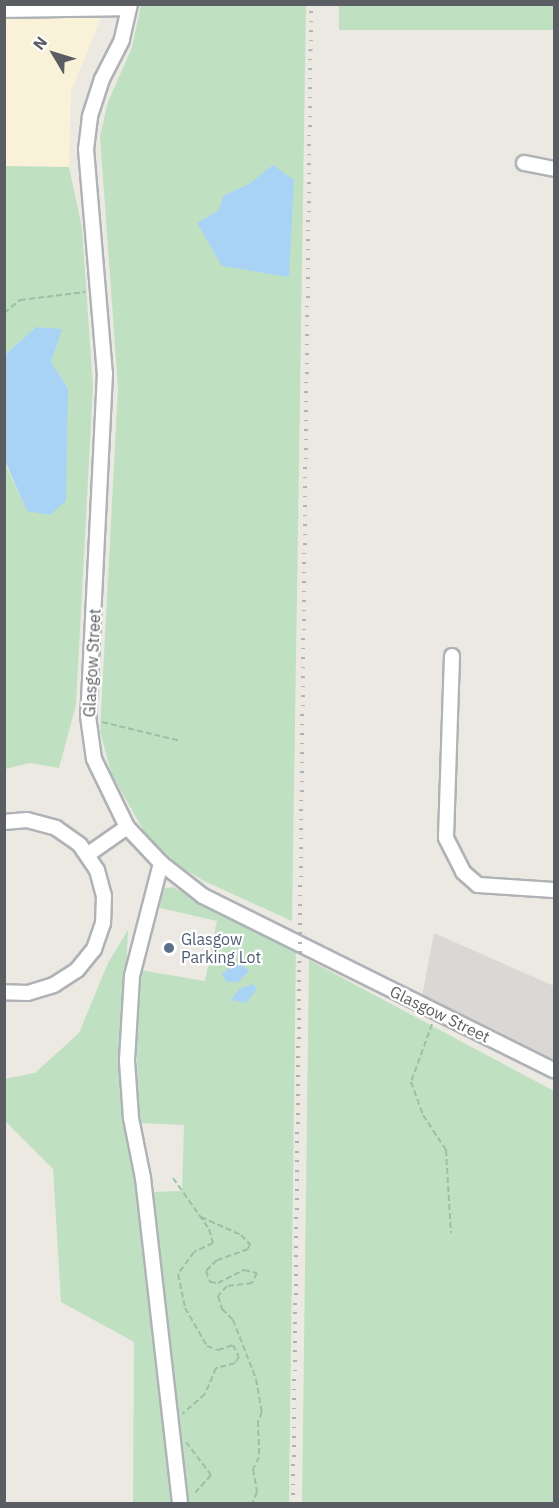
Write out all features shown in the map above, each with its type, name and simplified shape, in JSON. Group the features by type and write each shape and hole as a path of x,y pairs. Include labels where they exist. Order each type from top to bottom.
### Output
{"street":[{"path":"4,10 129,7"},
{"name":"Glasgow Street","path":"129,7 122,40 102,79 90,117 86,149 99,291 104,438 88,716 94,759 127,827 161,863 203,896 555,1070"},
{"path":"524,163 555,169"},
{"path":"452,656 446,838 464,872 478,885 555,890"},
{"path":"4,822 27,820 56,828 87,855 97,870 104,896 103,923 94,949 77,970 54,986 28,993 4,992"},
{"path":"87,855 127,827"},
{"path":"161,863 132,976 127,1061 131,1118 143,1178 180,1503"}],"path":[{"path":"4,313 20,300 99,291"},
{"path":"88,716 181,741"},
{"path":"437,1012 411,1082 423,1115 446,1150 451,1233"},
{"path":"173,1178 201,1217 213,1242 185,1260 178,1274 179,1291 207,1346 218,1350 233,1345 239,1357 235,1363 216,1368 205,1394 187,1406 182,1415"},
{"path":"201,1217 241,1235 250,1244 248,1250 217,1260 206,1271 210,1282 218,1283 244,1270 257,1273 252,1283 227,1286 218,1296 222,1309 233,1320 256,1379 262,1412 258,1420 259,1457 253,1469 257,1492 252,1503"},
{"path":"183,1438 211,1475 190,1503"}],"shaded area":[{"path":"5,5 103,14 71,91 69,167 5,166"},
{"path":"434,933 554,986 554,1062 422,996"}],"green space":[{"path":"141,5 306,5 292,921 204,881 182,868 146,835 111,773 100,731 118,388 100,136 108,102 132,47"},
{"path":"339,5 554,5 554,30 339,30"},
{"path":"4,166 69,167 82,228 93,386 76,705 59,768 30,763 5,769 4,461 27,511 68,388 51,362 36,327 5,355"},
{"path":"173,887 296,950 289,1503 184,1503 149,1192 182,1191 184,1125 138,1123 136,985 140,970 205,981 217,921 160,908 162,889"},
{"path":"128,930 121,1077 125,1122 136,1163 172,1503 133,1503 134,1342 61,1302 53,1169 5,1121 4,1079 35,1073 79,1033 108,963"},
{"path":"309,960 554,1091 554,1503 302,1503"}],"water":[{"path":"273,165 294,180 289,277 222,266 197,223 219,210 223,196 249,184"},
{"path":"36,327 62,329 51,362 68,388 66,501 50,515 27,511 5,461 5,355"},
{"path":"232,964 242,965 249,971 238,982 227,982 222,975"},
{"path":"253,984 257,989 246,1003 231,1000 239,989"}],"railway":[{"path":"293,1504 311,4"}],"place":[{"name":"Glasgow Parking Lot","path":"169,948"}]}
